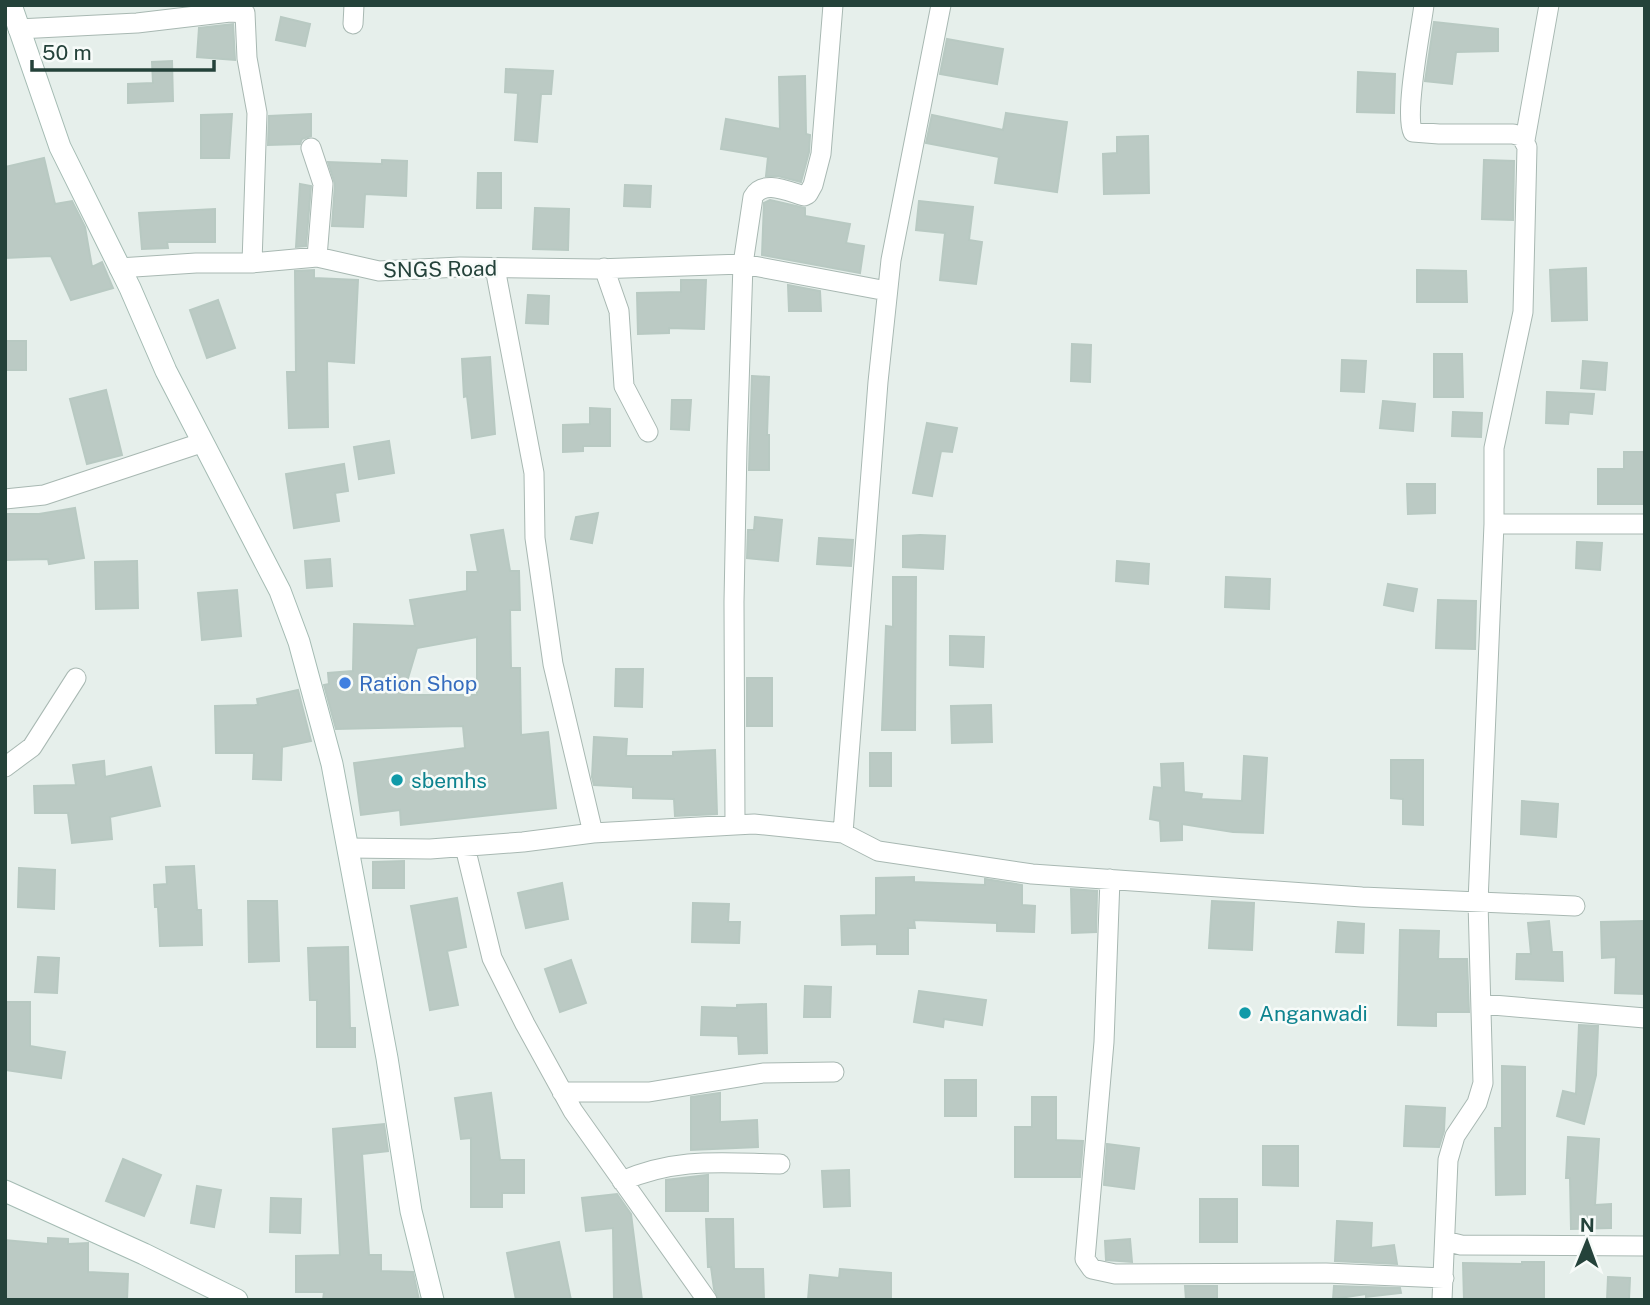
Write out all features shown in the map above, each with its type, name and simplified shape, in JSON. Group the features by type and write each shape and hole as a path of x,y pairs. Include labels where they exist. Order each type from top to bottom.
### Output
{"main road":[{"path":"12,13 60,146 201,443 280,591 299,642 332,764 387,1058 411,1211 433,1300"},
{"path":"5,1191 237,1300"}],"street":[{"path":"735,825 734,602 743,264 752,197 757,190 766,187 804,196 813,185 821,154 833,5"},
{"path":"843,833 887,291 940,5"},
{"path":"1424,5 1411,99 1410,128 1418,133 1513,134 1525,140"},
{"path":"1443,1300 1448,1160 1455,1136 1477,1103 1483,1083 1478,902 1494,524 1494,448 1523,312 1525,140 1549,5"},
{"path":"12,13 137,23 230,12 245,13 247,58 257,113 252,262"},
{"path":"311,148 323,184 317,257"},
{"name":"SNGS Road","path":"119,268 317,257 379,271 743,264 887,291"},
{"path":"495,268 534,473 535,538 553,664 593,833"},
{"path":"600,268 619,312 624,387 648,432"},
{"path":"5,499 44,495 201,443"},
{"path":"1494,524 1645,524"},
{"path":"5,767 32,747 76,678"},
{"path":"349,848 465,847 593,833 754,824 843,833 878,851 1032,874 1362,897 1575,906"},
{"path":"465,847 492,958 562,1092 707,1300"},
{"path":"1110,879 1104,1042 1085,1259 1092,1269 1115,1274 1326,1273 1444,1278"},
{"path":"1481,1004 1645,1018"},
{"path":"562,1092 649,1092 763,1073 834,1072"},
{"path":"622,1181 650,1169 688,1162 780,1164"},
{"path":"1445,1241 1461,1245 1645,1246"}],"building":[{"path":"281,17 310,24 305,46 276,40"},
{"path":"1434,22 1498,29 1498,51 1456,52 1452,84 1425,81"},
{"path":"233,24 235,60 197,57 199,28"},
{"path":"947,39 1003,49 997,84 940,74"},
{"path":"172,61 173,101 128,103 128,84 153,83 152,62"},
{"path":"506,69 553,71 551,94 541,94 537,142 515,140 518,93 505,92"},
{"path":"1358,72 1395,74 1394,113 1357,112"},
{"path":"805,76 806,134 810,135 809,152 801,182 766,176 768,157 721,149 726,119 780,129 779,77"},
{"path":"1006,113 1067,122 1057,192 995,183 999,157 926,143 932,115 1003,130"},
{"path":"232,114 229,158 201,158 201,115"},
{"path":"311,114 311,136 302,139 300,144 268,145 269,116"},
{"path":"1148,136 1149,193 1104,194 1103,154 1117,153 1117,137"},
{"path":"44,158 55,204 72,201 85,227 92,267 102,262 113,288 71,300 51,256 5,258 5,167"},
{"path":"382,160 407,161 406,196 365,194 363,227 332,226 335,184 328,162 382,164"},
{"path":"1484,160 1514,161 1513,220 1482,219"},
{"path":"478,173 501,173 501,208 477,208"},
{"path":"300,184 311,186 306,246 296,247"},
{"path":"625,185 651,186 650,207 624,206"},
{"path":"770,200 805,208 805,216 850,224 846,243 864,246 860,273 762,255 764,203"},
{"path":"919,201 973,207 969,240 982,242 976,284 940,280 945,233 916,230"},
{"path":"535,208 569,209 568,250 533,249"},
{"path":"215,209 215,242 167,242 168,248 142,249 139,213"},
{"path":"1586,268 1587,320 1552,321 1550,270"},
{"path":"314,270 314,278 358,280 354,363 327,361 328,427 289,428 287,372 296,372 295,271"},
{"path":"1417,270 1466,271 1467,302 1417,302"},
{"path":"681,280 706,280 704,329 669,328 669,333 638,334 637,293 681,292"},
{"path":"788,285 820,291 821,311 789,311"},
{"path":"528,295 549,296 548,324 526,323"},
{"path":"218,300 235,348 207,358 190,310"},
{"path":"5,341 26,341 26,370 5,370"},
{"path":"1072,344 1091,345 1090,382 1071,381"},
{"path":"1434,354 1462,354 1463,397 1434,397"},
{"path":"490,357 495,434 472,438 467,396 464,397 462,359"},
{"path":"1342,360 1366,361 1364,392 1341,391"},
{"path":"1583,361 1607,363 1605,390 1581,388"},
{"path":"752,376 769,377 769,470 749,470"},
{"path":"106,390 122,455 87,464 70,399"},
{"path":"1547,392 1594,394 1592,414 1569,412 1568,424 1546,423"},
{"path":"672,400 691,400 689,430 671,429"},
{"path":"1383,401 1415,404 1413,431 1380,428"},
{"path":"590,408 610,409 610,446 583,446 583,451 563,452 563,425 590,424"},
{"path":"1453,412 1482,413 1481,437 1452,436"},
{"path":"927,423 957,428 952,452 941,451 932,496 913,493"},
{"path":"389,441 394,473 359,479 354,447"},
{"path":"1624,452 1645,452 1645,504 1598,504 1598,469 1624,469"},
{"path":"344,464 348,491 335,493 339,521 294,528 286,474"},
{"path":"1407,484 1435,484 1435,513 1408,514"},
{"path":"75,508 84,558 49,564 48,559 5,560 5,514 39,514"},
{"path":"598,513 592,543 571,539 576,517"},
{"path":"755,517 782,520 778,561 747,558 748,530 754,530"},
{"path":"503,530 510,571 519,571 520,610 510,610 511,668 520,668 521,735 548,732 556,808 401,825 400,810 361,815 354,763 465,748 463,726 336,729 324,685 329,684 328,673 353,671 354,624 415,626 410,600 467,591 467,572 478,572 471,535","holes":["477,637 477,695 403,695 417,648"]},
{"path":"903,536 945,536 943,569 903,567"},
{"path":"819,538 853,540 851,566 817,564"},
{"path":"1577,542 1602,543 1600,570 1576,568"},
{"path":"330,559 332,586 307,588 305,561"},
{"path":"137,561 138,608 96,609 95,562"},
{"path":"1117,561 1149,564 1148,584 1116,581"},
{"path":"893,577 916,577 915,730 882,730 886,626 893,627"},
{"path":"1226,577 1270,579 1269,609 1225,607"},
{"path":"1388,584 1417,589 1413,611 1384,605"},
{"path":"237,590 241,636 202,640 198,593"},
{"path":"1438,600 1476,601 1475,649 1436,648"},
{"path":"950,636 984,637 983,667 950,665"},
{"path":"616,669 643,669 642,707 615,706"},
{"path":"747,678 772,678 772,726 747,726"},
{"path":"298,690 311,741 282,747 281,780 253,779 254,753 216,753 215,706 258,705 257,699"},
{"path":"991,705 992,742 952,743 951,706"},
{"path":"594,737 627,739 626,756 673,756 673,752 715,750 717,814 675,816 674,799 633,798 633,787 594,785"},
{"path":"870,753 891,753 891,786 870,786"},
{"path":"1244,756 1267,758 1263,833 1233,832 1182,824 1182,840 1161,841 1160,821 1150,819 1154,787 1162,788 1161,764 1183,763 1184,792 1202,794 1201,799 1242,801"},
{"path":"1391,760 1423,760 1423,825 1403,824 1403,799 1391,798"},
{"path":"104,761 105,777 151,767 160,806 110,817 112,839 72,843 68,813 35,813 34,786 76,785 73,765"},
{"path":"1522,801 1558,804 1556,837 1521,834"},
{"path":"404,861 404,888 373,888 373,862"},
{"path":"194,866 197,910 201,910 202,945 160,946 154,885 167,884 166,867"},
{"path":"19,868 55,870 54,909 18,907"},
{"path":"914,877 914,882 985,885 985,879 1022,885 1022,905 1035,906 1034,932 997,931 997,923 914,920 915,928 908,928 908,954 877,954 877,944 842,945 841,916 876,915 876,878"},
{"path":"562,883 568,919 526,928 518,893"},
{"path":"1071,889 1097,891 1096,932 1072,933"},
{"path":"457,898 466,947 447,951 458,1005 430,1010 411,906"},
{"path":"248,901 277,901 279,961 249,962"},
{"path":"1212,901 1254,903 1252,950 1209,948"},
{"path":"693,903 729,904 728,922 740,922 739,943 692,942"},
{"path":"1549,921 1552,952 1562,952 1563,981 1516,979 1517,954 1531,954 1528,923"},
{"path":"1643,921 1645,994 1615,993 1616,957 1602,958 1601,922"},
{"path":"1338,922 1364,924 1363,953 1336,952"},
{"path":"1400,930 1439,931 1438,959 1467,959 1469,1012 1436,1012 1436,1026 1398,1025"},
{"path":"348,947 350,1028 355,1028 355,1047 317,1047 317,1000 310,1000 308,948"},
{"path":"38,957 59,958 57,993 35,992"},
{"path":"571,960 586,1003 560,1012 545,969"},
{"path":"805,986 831,987 830,1017 804,1017"},
{"path":"919,991 986,1000 982,1025 944,1019 943,1027 914,1022"},
{"path":"5,1002 30,1002 30,1046 65,1052 61,1078 5,1070"},
{"path":"766,1004 767,1053 739,1054 738,1036 701,1035 702,1007 737,1008 737,1005"},
{"path":"1579,1025 1598,1026 1596,1075 1584,1124 1557,1116 1563,1091 1576,1094"},
{"path":"1502,1066 1525,1067 1525,1194 1496,1195 1495,1128 1502,1128"},
{"path":"945,1080 976,1080 976,1116 945,1116"},
{"path":"491,1093 500,1160 524,1160 524,1193 502,1193 502,1207 471,1207 471,1138 461,1139 455,1098"},
{"path":"720,1093 720,1122 757,1120 758,1147 691,1150 691,1097"},
{"path":"1032,1097 1056,1097 1056,1140 1083,1141 1080,1177 1015,1177 1015,1127 1032,1127"},
{"path":"1406,1106 1445,1108 1444,1131 1439,1147 1404,1146"},
{"path":"384,1124 388,1151 362,1154 369,1255 381,1255 381,1271 413,1272 419,1300 323,1300 324,1292 296,1292 296,1256 340,1255 333,1129"},
{"path":"1568,1137 1599,1139 1595,1205 1611,1204 1611,1228 1571,1229 1570,1178 1566,1178"},
{"path":"1107,1144 1139,1148 1134,1189 1104,1185"},
{"path":"1263,1146 1298,1146 1298,1186 1263,1185"},
{"path":"123,1159 161,1175 144,1216 106,1201"},
{"path":"849,1170 850,1206 824,1207 822,1171"},
{"path":"708,1175 708,1211 666,1211 666,1180"},
{"path":"197,1186 221,1190 214,1227 191,1223"},
{"path":"617,1194 631,1214 642,1300 614,1300 613,1228 586,1231 582,1198"},
{"path":"271,1198 301,1199 300,1233 270,1232"},
{"path":"1200,1199 1237,1199 1237,1242 1200,1242"},
{"path":"706,1219 733,1219 734,1269 763,1269 764,1300 719,1300 714,1289 711,1267 708,1267"},
{"path":"1337,1221 1372,1223 1371,1248 1394,1245 1397,1264 1335,1261"},
{"path":"48,1238 68,1239 68,1244 88,1243 88,1272 128,1274 127,1300 5,1300 5,1240 48,1244"},
{"path":"1130,1239 1132,1262 1106,1260 1105,1241"},
{"path":"559,1242 571,1300 516,1300 507,1253"},
{"path":"1544,1262 1544,1300 1464,1300 1463,1263"},
{"path":"840,1269 891,1273 891,1300 808,1300 810,1275 839,1278"},
{"path":"1608,1277 1630,1278 1629,1300 1607,1300"},
{"path":"1185,1286 1217,1286 1217,1300 1186,1300"},
{"path":"1334,1286 1400,1288 1401,1293 1333,1299"}],"place":[{"name":"Ration Shop","path":"345,683"},
{"name":"sbemhs","path":"397,780"},
{"name":"Anganwadi","path":"1245,1013"}]}
